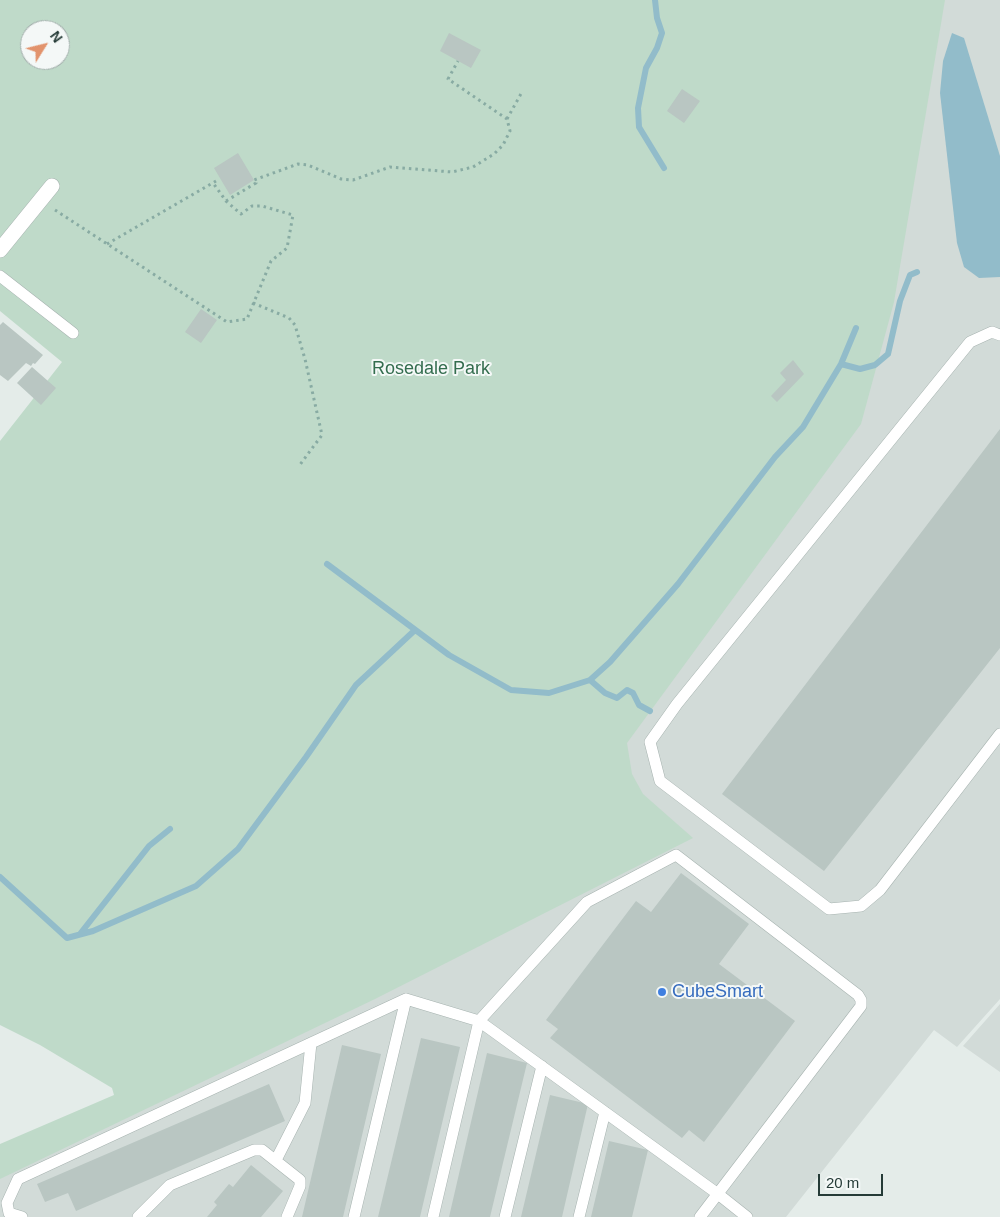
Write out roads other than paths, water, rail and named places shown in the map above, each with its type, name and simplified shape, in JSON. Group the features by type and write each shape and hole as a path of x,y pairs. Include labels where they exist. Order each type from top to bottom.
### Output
{"street":[{"path":"0,250 52,186"}],"lane":[{"path":"0,276 73,333"},
{"path":"1000,335 992,332 970,342 677,704 650,742 660,781 829,909 861,906 880,890 1000,734"},
{"path":"433,1217 479,1021 587,902 676,855 683,858 858,994 861,1000 861,1006 700,1217"},
{"path":"354,1217 406,999"},
{"path":"22,1217 9,1213 7,1203 18,1178 406,999 479,1021 747,1217"},
{"path":"276,1160 305,1103 311,1042"},
{"path":"505,1217 542,1066"},
{"path":"579,1217 604,1112"},
{"path":"138,1217 170,1185 254,1150 262,1150 300,1180 300,1186 287,1217"}],"water":[{"path":"952,33 964,38 1000,156 1000,277 979,278 964,267 957,243 940,93 943,61"}],"waterway":[{"path":"655,0 657,18 662,33 657,48 646,68 638,108 639,127 664,168"},
{"path":"841,364 860,369 875,365 888,354 900,301 910,275 917,272"},
{"path":"327,564 449,655 511,690 549,693 590,680 610,662 678,584 775,457 803,427 841,364 856,328"},
{"path":"0,877 67,938 93,931 196,886 238,849 356,685 415,630"},
{"path":"590,680 605,693 617,698 627,690 633,693 639,705 650,711"},
{"path":"80,934 149,846 170,829"}],"place":[{"name":"CubeSmart","path":"662,992"}],"park label":[{"name":"Rosedale Park","path":"431,369"}]}
